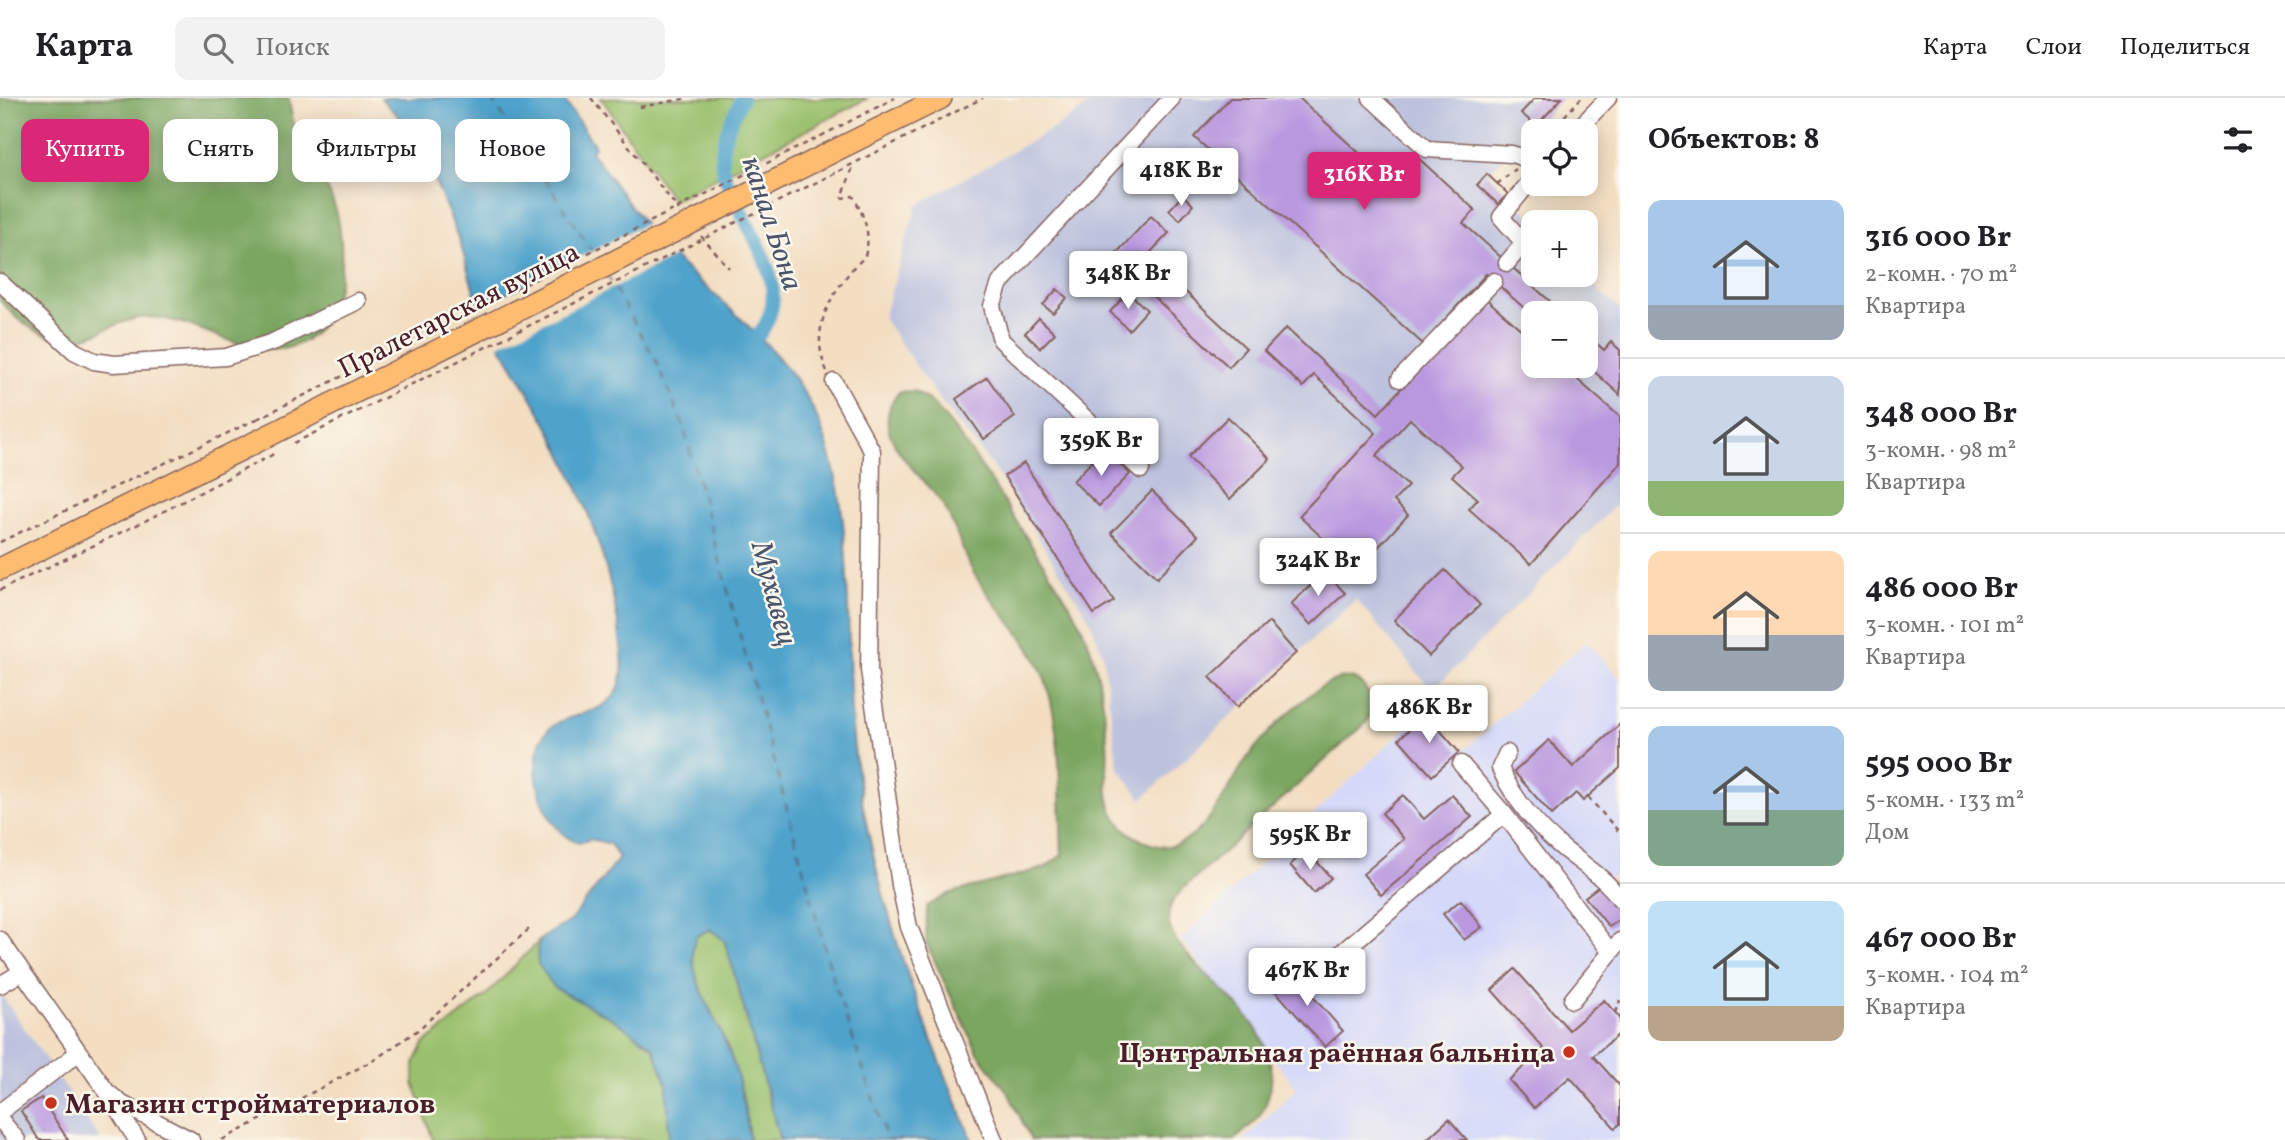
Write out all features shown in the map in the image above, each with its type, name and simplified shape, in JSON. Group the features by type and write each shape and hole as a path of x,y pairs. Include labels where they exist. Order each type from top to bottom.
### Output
{"main road":[{"name":"Пралетарская вуліца","path":"0,569 941,98"}],"street":[{"path":"1141,470 1001,340 992,306 1000,283 1172,98"},
{"path":"1371,98 1427,149 1512,154 1521,157"},
{"path":"1588,119 1608,98"},
{"path":"1507,263 1524,243 1501,218 1521,193"},
{"path":"1400,379 1494,281"},
{"path":"0,282 74,351 94,361 114,364 226,358 273,342 358,301"},
{"path":"834,382 872,451 869,670 900,885 909,927 994,1140"},
{"path":"1507,753 1500,768 1508,788 1540,826 1611,886 1620,899"},
{"path":"1461,764 1615,946 1572,1000"},
{"path":"1314,976 1504,814"},
{"path":"0,940 107,1092 137,1140"},
{"path":"0,985 22,972"},
{"path":"0,1112 78,1053"},
{"path":"107,1092 122,1104 191,1140"},
{"path":"0,1119 17,1140"}],"path":[{"path":"591,98 648,174 684,216"},
{"path":"640,107 689,98"},
{"path":"286,447 830,153 895,98"},
{"path":"834,382 820,356 819,331 830,299 866,256 868,235 866,222 853,196 842,198 854,164 983,98"},
{"path":"1562,119 1581,98"},
{"path":"830,153 854,164"},
{"path":"0,542 265,437 830,153"},
{"path":"693,226 729,268"},
{"path":"0,590 145,521 265,437"},
{"path":"1588,797 1620,833"},
{"path":"222,1140 374,1060 396,1045 458,995 529,929"},
{"path":"1616,1013 1620,1000"}],"shaded area":[{"path":"1099,98 1562,98 1542,119 1521,119 1521,140 1488,174 1508,194 1501,201 1513,213 1521,206 1525,210 1521,210 1521,287 1595,287 1620,310 1620,501 1432,691 1356,599 1142,799 1118,767 1103,655 1090,620 994,468 936,395 883,318 917,205 1058,126"},
{"path":"1587,641 1620,679 1620,869 1603,883 1620,904 1620,1140 1243,1140 1297,1089 1181,939 1425,710 1463,751"},
{"path":"0,993 101,1140 0,1140"}],"green space":[{"path":"0,98 289,98 292,119 292,182 324,182 338,219 341,242 338,289 330,311 319,329 302,342 281,349 265,349 248,346 181,323 147,317 83,337 56,338 31,328 0,300"},
{"path":"601,98 868,98 673,200"},
{"path":"914,391 932,403 973,454 1067,600 1082,628 1093,657 1102,698 1110,804 1117,820 1135,837 1159,846 1174,845 1187,839 1211,816 1245,761 1264,738 1295,707 1320,688 1345,678 1357,680 1369,694 1372,706 1366,723 1184,888 1171,905 1169,924 1178,943 1237,1004 1256,1028 1268,1054 1271,1083 1265,1106 1258,1118 1234,1140 1031,1140 1009,1094 978,1053 926,942 927,906 951,893 1044,868 1062,855 1058,749 1047,686 1034,655 973,572 945,508 892,439 888,424 890,408 899,392"},
{"path":"710,929 724,940 728,951 780,1140 749,1140 736,1072 702,993 693,962 693,948 697,936"},
{"path":"541,939 537,950 555,988 613,1019 653,1047 667,1084 669,1140 433,1140 414,1083 414,1064 424,1044 486,995"}],"water":[{"name":"Мухавец","path":"381,98 563,98 595,146 591,151 644,223 680,263 755,332 803,390 830,453 839,495 845,538 855,756 874,857 886,905 916,999 972,1140 780,1140 728,951 724,940 710,929 697,936 693,948 693,962 702,993 736,1072 749,1140 669,1140 667,1084 653,1047 613,1019 555,988 538,964 537,950 541,939 571,920 619,858 610,844 590,839 579,843 566,836 555,825 546,810 537,775 540,742 548,730 556,724 601,706 609,701 619,688 622,652 617,617 604,560 585,505 548,426 502,349 475,294 461,246 435,182 441,182 441,119 400,119"}],"pier":[{"path":"649,222 678,255 497,346 478,308"}],"building":[{"path":"1230,98 1299,98 1392,183 1416,156 1475,210 1463,223 1521,275 1521,287 1534,287 1550,301 1521,301 1521,305 1486,274 1423,344 1194,137"},
{"path":"1535,98 1562,98 1542,119 1528,119 1521,113"},
{"path":"1487,174 1508,194 1498,204 1477,185"},
{"path":"1183,195 1193,205 1180,220 1169,210"},
{"path":"1151,216 1169,233 1147,256 1246,348 1229,367 1112,258"},
{"path":"1057,289 1067,298 1053,313 1043,305"},
{"path":"1128,292 1147,310 1129,330 1110,312"},
{"path":"1484,297 1521,329 1521,378 1576,378 1620,417 1620,463 1531,564 1469,509 1478,499 1452,476 1462,466 1410,419 1376,456 1408,486 1394,501 1408,515 1357,570 1299,516 1376,433 1314,375 1303,387 1264,351 1286,328 1378,414"},
{"path":"1039,318 1055,333 1040,348 1025,333"},
{"path":"1611,342 1620,350 1620,395 1598,375 1598,345 1604,350"},
{"path":"987,377 1015,417 984,439 956,399"},
{"path":"1228,417 1270,459 1230,499 1188,457"},
{"path":"1104,449 1130,474 1099,506 1073,481"},
{"path":"1024,463 1114,601 1094,614 1004,476"},
{"path":"1152,491 1198,536 1157,578 1111,533"},
{"path":"1445,570 1480,605 1429,656 1394,620"},
{"path":"1325,572 1345,593 1311,625 1291,604"},
{"path":"1269,622 1296,653 1237,707 1210,677"},
{"path":"1426,714 1459,752 1432,776 1399,739"},
{"path":"1620,724 1620,768 1583,801 1576,793 1552,815 1514,772 1549,740 1573,767"},
{"path":"1403,795 1424,819 1452,795 1472,817 1381,895 1363,874 1404,839 1382,813"},
{"path":"1307,850 1331,878 1314,893 1290,865"},
{"path":"1603,883 1620,904 1620,919 1609,927 1585,897"},
{"path":"1461,900 1482,927 1464,940 1443,914"},
{"name":"Цэнтральная раённая бальніца","path":"1515,969 1569,1030 1604,1000 1620,1018 1620,1033 1593,1056 1620,1086 1620,1124 1615,1128 1570,1077 1534,1108 1509,1080 1544,1049 1492,990"},
{"path":"1290,970 1343,1031 1325,1047 1271,986"},
{"path":"41,1098 68,1140 39,1140 21,1111"},
{"path":"1449,1119 1467,1140 1426,1140"}],"waterway":[{"name":"канал Бона","path":"742,98 725,138 723,169 764,258 773,295 771,313 762,331 746,349"}],"ferry route":[{"path":"491,98 597,258"},
{"path":"607,275 656,361 683,425 834,982 887,1140"}],"place":[{"name":"Цэнтральная раённая бальніца","path":"1569,1052"},
{"name":"Магазин стройматериалов","path":"51,1103"}]}
